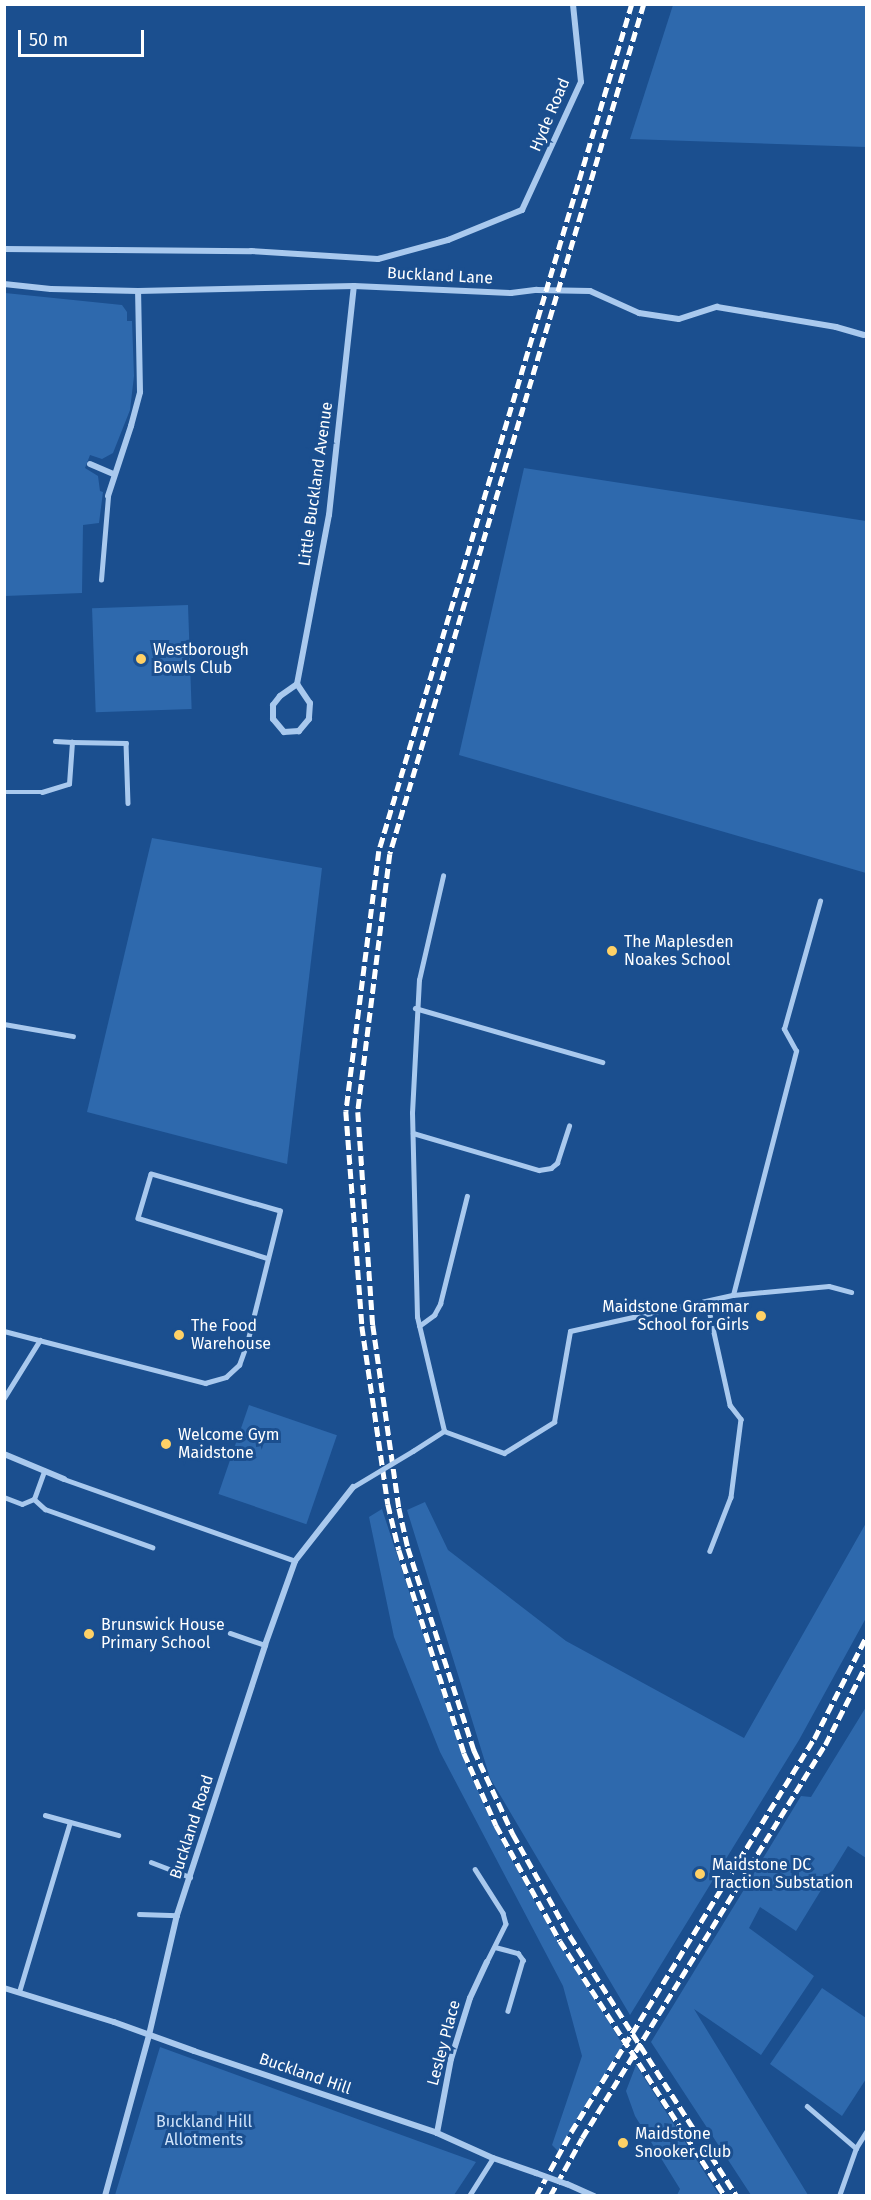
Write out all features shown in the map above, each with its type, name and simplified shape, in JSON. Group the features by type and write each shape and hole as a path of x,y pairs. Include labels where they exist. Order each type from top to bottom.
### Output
{"street":[{"name":"Hyde Road","path":"544,164 581,82 573,4"},
{"name":"Buckland Lane","path":"4,249 251,251 378,260 448,240 522,210 544,164"},
{"name":"Buckland Lane","path":"4,284 51,289 138,291 354,286 511,293 537,290 590,291 639,313 679,319 717,307 836,327 866,335"},
{"name":"Little Buckland Avenue","path":"297,684 329,515 354,286"},
{"path":"108,496 140,392 138,291"},
{"path":"90,464 114,474"},
{"path":"297,684 310,703 309,719 299,731 284,732 273,719 273,705 280,696 297,684"},
{"path":"4,1454 64,1479"},
{"name":"Buckland Road","path":"105,2196 149,2035 177,1915 265,1645 295,1561 353,1487"},
{"name":"Lesley Place","path":"437,2133 451,2059 470,1998 487,1962"},
{"name":"Buckland Hill","path":"4,1988 437,2133 493,2158 594,2196"}],"lane":[{"path":"101,580 108,496"},
{"path":"55,741 126,742 128,803"},
{"path":"4,792 42,792 69,784 72,742"},
{"path":"443,876 419,980 416,1008 413,1133 415,1259 419,1326 444,1431"},
{"path":"733,1295 796,1051 784,1029 820,901"},
{"path":"416,1008 602,1062"},
{"path":"4,1024 73,1036"},
{"path":"413,1133 539,1170 551,1168 557,1163 569,1126"},
{"path":"4,1330 205,1383 226,1377 239,1365 247,1343 279,1211 151,1174 138,1218 267,1258"},
{"path":"419,1326 434,1315 440,1304 467,1196"},
{"path":"444,1431 504,1453 554,1422 570,1331 733,1295 829,1286 851,1292"},
{"path":"707,1301 730,1405 741,1419 731,1497 710,1551"},
{"path":"4,1398 40,1340"},
{"path":"353,1487 444,1431"},
{"path":"4,1497 22,1504 34,1499 44,1471"},
{"path":"64,1479 295,1561"},
{"path":"34,1499 45,1509 152,1547"},
{"path":"230,1633 265,1645"},
{"path":"45,1815 118,1835"},
{"path":"19,1992 70,1822"},
{"path":"151,1862 190,1877"},
{"path":"476,1869 503,1913 506,1924 487,1962"},
{"path":"139,1914 177,1915"},
{"path":"495,1947 518,1953 523,1960 508,2012"},
{"path":"807,2106 856,2148"},
{"path":"839,2196 856,2148 867,2132"},
{"path":"469,2196 493,2158"}],"green space":[{"path":"673,5 866,5 866,147 630,139"},
{"path":"5,293 122,305 127,312 127,321 132,321 134,376 130,410 113,453 102,459 90,455 85,468 98,476 100,491 103,492 99,523 83,525 82,593 5,596"},
{"path":"524,468 866,521 866,873 459,755"},
{"name":"Westborough Bowls Club","path":"188,605 192,709 96,712 92,608"},
{"path":"152,838 322,868 287,1164 87,1112"},
{"path":"249,1405 337,1435 306,1524 218,1494"},
{"path":"425,1502 448,1550 566,1641 744,1738 866,1523 866,1618 799,1740 630,2015 490,1778 407,1510"},
{"path":"382,1509 465,1762 496,1831 541,1913 623,2045 558,2151 552,2145 582,2056 563,1986 440,1752 394,1637 369,1517"},
{"path":"866,1707 866,1858 848,1846 796,1931 760,1907 749,1928 814,1976 761,2055 694,2009 808,2195 751,2195 651,2042 801,1796 811,1797"},
{"path":"822,1988 866,2018 866,2079 842,2116 770,2064"},
{"name":"Buckland Hill Allotments","path":"160,2047 476,2162 454,2195 115,2195"},
{"path":"636,2065 719,2195 677,2195 680,2189 635,2116 626,2091"}],"railway":[{"path":"632,4 379,851 346,1111 362,1326 388,1504 399,1550 464,1753 496,1825 560,1941 725,2196"},
{"path":"644,4 390,854 358,1112 373,1325 399,1508 408,1548 474,1750 513,1834 570,1936 737,2196"},
{"path":"536,2196 571,2132 814,1739 866,1637"},
{"path":"550,2196 582,2138 825,1745 866,1665"}],"place":[{"name":"Westborough Bowls Club","path":"141,659"},
{"name":"The Maplesden Noakes School","path":"612,951"},
{"name":"Maidstone Grammar School for Girls","path":"761,1316"},
{"name":"The Food Warehouse","path":"179,1335"},
{"name":"Welcome Gym Maidstone","path":"166,1444"},
{"name":"Brunswick House Primary School","path":"89,1634"},
{"name":"Maidstone DC Traction Substation","path":"700,1874"},
{"name":"Maidstone Snooker Club","path":"623,2143"}]}
